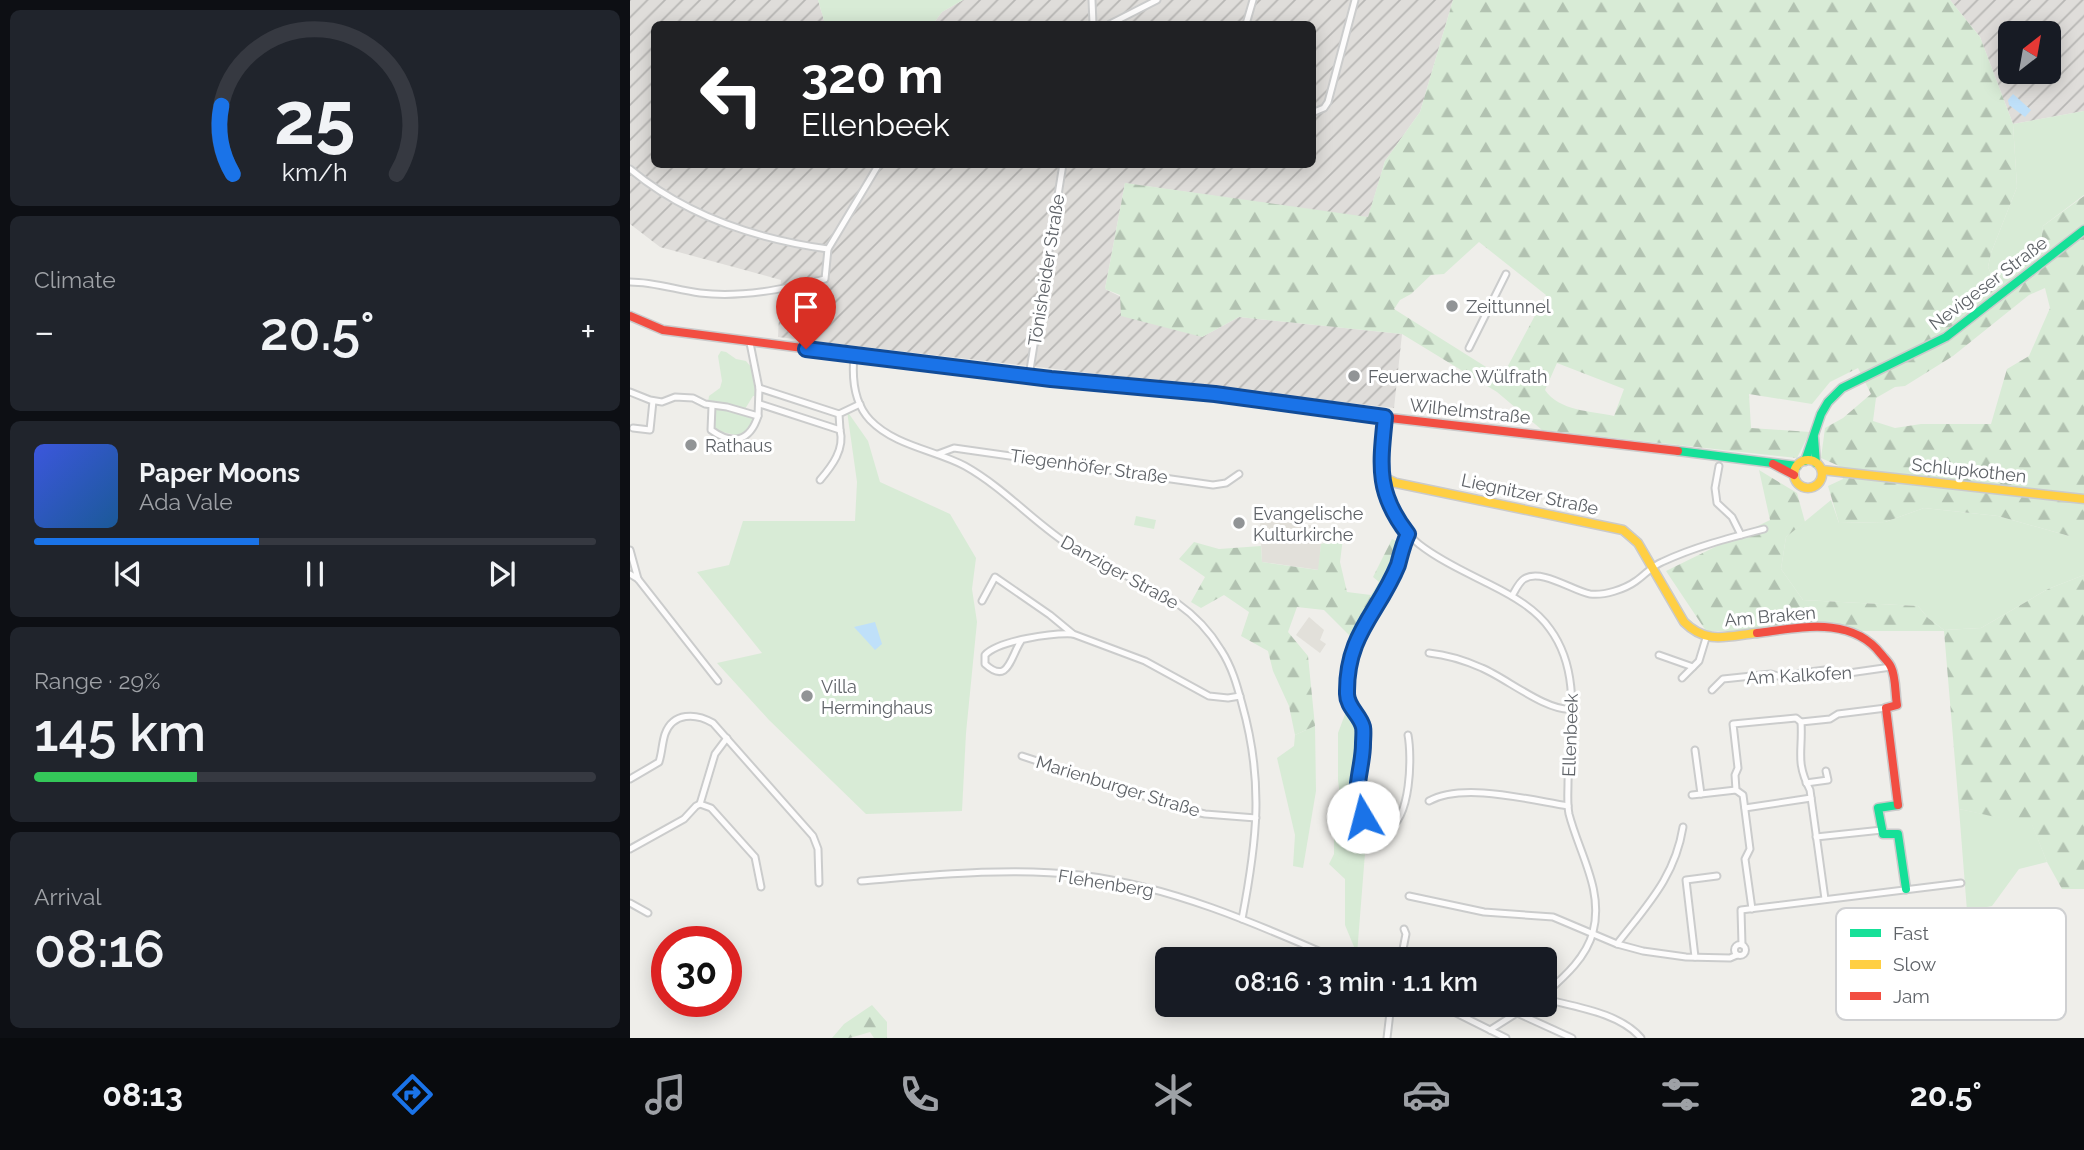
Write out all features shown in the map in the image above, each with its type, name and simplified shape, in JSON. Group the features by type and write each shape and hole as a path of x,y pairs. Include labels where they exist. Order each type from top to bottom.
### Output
{"main road":[{"name":"Nevigeser Straße","path":"1819,467 1813,441 1814,431 1828,402 1842,388 1946,338 2084,230"},
{"name":"Wilhelmstraße","path":"632,319 663,330 750,343 1028,376 1215,394 1385,417 1800,465"},
{"name":"Nevigeser Straße","path":"1800,465 1813,441"},
{"path":"1800,465 1819,467 1817,485 1808,488 1798,484 1800,465"},
{"name":"Schlupkothen","path":"1819,467 1850,473 2084,499"},
{"name":"Liegnitzer Straße","path":"1382,477 1396,483 1623,530 1638,543 1652,568"},
{"name":"Am Braken","path":"1652,568 1684,622 1692,631 1706,638 1813,627 1839,628 1868,639 1891,667"},
{"path":"1891,667 1897,705 1886,708 1898,805 1878,808 1883,834 1898,834 1906,889"}],"street":[{"path":"1092,0 1093,21"},
{"path":"1116,21 1157,0"},
{"path":"1247,21 1253,0"},
{"path":"1316,111 1324,108 1328,102 1355,0"},
{"path":"630,282 740,294 788,288 825,279 828,249 877,168"},
{"name":"Tönisheider Straße","path":"1028,376 1062,168"},
{"path":"630,169 673,201 730,227 794,244 828,249"},
{"path":"1469,348 1506,274"},
{"path":"712,406 711,430 724,437 740,439 748,436 754,427 760,404 750,343"},
{"path":"759,388 839,414 860,404 854,389 855,355"},
{"path":"630,392 662,402 675,397 693,398 712,406 727,407 758,416"},
{"path":"633,428 650,430 653,401"},
{"path":"760,404 840,430"},
{"name":"Danziger Straße","path":"860,404 869,420 886,433 963,465 987,480 1076,550 1176,601 1208,631 1233,673 1255,759 1256,818 1253,864 1242,919"},
{"path":"820,480 834,464 839,448 842,435 839,414"},
{"name":"Ellenbeek","path":"1385,417 1381,446 1384,493 1390,509 1408,534 1447,563 1511,596 1537,614 1550,628 1564,652 1572,686 1568,806 1592,878 1595,902 1593,932 1582,954 1557,985"},
{"name":"Tiegenhöfer Straße","path":"938,454 954,447 1213,485 1226,483 1239,474"},
{"path":"1719,466 1715,488 1717,503 1732,517 1741,535"},
{"path":"1511,596 1523,579 1533,576 1547,577 1571,589 1593,595 1629,585 1673,557 1764,529"},
{"path":"1408,534 1397,565 1368,618 1348,667 1348,703 1363,728 1363,758 1356,806 1371,825 1388,829 1396,824 1401,813 1411,764 1408,735"},
{"path":"630,550 638,579"},
{"path":"630,574 638,579 718,681"},
{"path":"982,601 995,578 1073,634"},
{"path":"1021,642 1007,669 1001,672 992,671 985,664 985,655 991,648 1058,633 1073,634 1111,646 1145,661 1209,696 1240,696"},
{"name":"Am Braken","path":"1682,678 1699,661 1706,638"},
{"path":"1429,653 1459,658 1483,668 1548,704 1572,709"},
{"path":"1659,655 1693,667"},
{"name":"Am Kalkofen","path":"1712,690 1723,679 1825,670 1835,675 1891,667"},
{"path":"1736,790 1735,775 1738,768 1733,724 1796,718 1801,722 1830,719 1838,714 1886,708"},
{"path":"630,779 659,762 667,729 685,716 704,717 727,738 813,836 818,849 819,883"},
{"path":"1801,722 1802,742 1799,750 1802,775 1811,797 1825,900"},
{"path":"630,849 684,819 700,804 715,754 727,738"},
{"path":"1695,750 1701,794"},
{"name":"Marienburger Straße","path":"1023,756 1183,809 1205,814 1256,818"},
{"path":"1806,783 1828,780 1826,771"},
{"path":"1692,795 1736,790 1743,795 1750,849 1745,859 1752,909"},
{"path":"1429,801 1450,794 1472,794 1568,806"},
{"path":"1745,808 1811,797"},
{"path":"700,804 711,808 755,857 761,887"},
{"path":"1617,944 1671,869 1681,844 1683,827"},
{"path":"1816,837 1882,830"},
{"name":"Flehenberg","path":"861,881 998,873 1078,875 1164,892 1242,919 1309,947"},
{"path":"1695,957 1686,880 1717,876"},
{"path":"1409,896 1484,912 1553,917 1617,944 1643,951 1730,958 1737,955 1735,947 1741,945 1741,910 1961,883"},
{"path":"630,903 648,913"},
{"path":"1403,947 1406,934 1404,929"},
{"name":"Ellenbeek","path":"1557,1001 1607,1017 1634,1030 1641,1038"},
{"path":"1387,1038 1389,1017"},
{"path":"1464,1017 1506,1038"},
{"path":"1490,1030 1511,1017"},
{"path":"1526,1017 1572,1038"}],"shaded area":[{"path":"630,0 818,0 824,21 651,21 651,168 1316,168 1316,21 935,21 942,12 963,0 1453,0 1420,112 1385,161 1368,218 1125,183 1105,289 1202,337 1239,317 1402,334 1394,408 778,337 781,280 660,247 630,224"},
{"path":"1950,0 2084,0 2084,111 2013,124 1980,37"},
{"path":"1267,511 1287,514 1286,522 1316,526 1321,544 1319,570 1262,562 1260,524"},
{"path":"1309,617 1324,630 1320,640 1326,644 1320,653 1296,635"}],"green space":[{"path":"818,0 963,0 942,12 935,21 824,21"},
{"path":"1453,0 1950,0 1980,37 2013,124 2017,187 1991,253 1988,267 1994,281 2008,271 2017,259 2041,244 2043,226 2084,196 2084,536 2069,536 1998,516 1924,508 1885,522 1839,523 1828,486 1843,479 1839,466 1821,458 1825,428 1843,418 1871,394 1858,368 1830,382 1812,404 1749,394 1751,428 1810,432 1797,458 1542,430 1497,392 1402,334 1239,317 1202,337 1121,316 1120,295 1105,289 1125,183 1368,217 1385,161 1420,112","holes":["1479,242 1546,295 1502,377 1394,309 1400,300 1411,294 1431,275 1444,274","2045,288 2050,308 2029,356 2007,369 1991,424 1921,424 1895,428 1873,421 1876,398 1895,387 1905,386 1953,356 2029,295","1557,363 1624,389 1614,416 1567,406 1551,397 1545,390"]},
{"path":"2084,111 2084,195 2043,226 2041,244 2017,259 2008,271 1994,281 1988,267 1991,253 2017,187 2013,124"},
{"path":"721,351 746,361 751,367 756,396 753,396 745,409 725,403 708,402 709,396 720,388 722,381 718,356"},
{"path":"719,408 755,419 750,431 741,436 717,431 713,427 715,411"},
{"path":"847,411 868,441 880,482 950,514 976,558 972,589 977,622 966,733 962,811 866,814 769,720 717,663 762,653 697,572 729,565 743,521 855,521 857,482"},
{"path":"1759,470 1797,493 1805,522 1786,537 1781,569 1803,600 1918,606 1944,630 1981,628 2048,589 2084,575 2084,889 2062,889 2047,862 2032,825 1959,809 1944,631 1706,631 1666,571 1770,520"},
{"path":"1831,500 1839,523 1885,522 1924,508 1998,516 2069,536 2084,536 2084,575 2048,589 1981,628 1944,630 1918,606 1803,600 1781,569 1786,537"},
{"path":"1136,516 1156,520 1154,529 1134,525"},
{"path":"1343,538 1340,562 1347,592 1371,595 1379,582 1373,577 1392,539 1400,543 1386,580 1352,638 1324,610 1297,607 1288,632 1308,656 1315,726 1295,735 1289,706 1273,671 1268,651 1241,636 1249,612 1224,595 1201,608 1191,602 1205,577 1179,559 1194,542 1219,549 1261,546 1262,562 1318,570 1321,544"},
{"path":"1347,709 1361,735 1353,805 1367,828 1358,947 1354,947 1345,925 1345,879 1329,864 1334,854 1334,839 1341,827 1338,733"},
{"path":"1315,726 1316,791 1303,868 1293,866 1295,835 1277,758 1294,746 1295,735"},
{"path":"1959,809 2032,824 2047,862 2019,869 1992,906 1967,908"},
{"path":"872,1005 887,1022 887,1038 874,1038 870,1032 850,1038 832,1038 844,1024"}],"water":[{"path":"2013,94 2031,110 2025,117 2009,105 2008,100"},
{"path":"875,622 882,644 875,650 854,627"}],"traffic: fast":[{"path":"1805,461 1821,414 1842,388 1946,337 2084,230"},
{"path":"1814,438 1816,463"},
{"path":"1678,451 1797,466"},
{"path":"1898,805 1878,808 1883,834 1898,834 1906,889"}],"traffic: slow":[{"path":"918,363 1051,379 1215,394 1381,417"},
{"path":"1808,460 1818,464 1822,474 1818,484 1808,488 1798,484 1794,474 1798,464 1808,460"},
{"path":"1822,470 2084,499"},
{"path":"1383,477 1396,483 1623,530 1638,543 1684,622 1693,629 1701,634 1718,637 1757,633"}],"traffic: jam":[{"path":"630,316 663,330 918,363"},
{"path":"1381,417 1678,451"},
{"path":"1773,464 1794,475"},
{"path":"1757,633 1807,627 1840,629 1869,642 1888,662 1894,676 1897,705 1886,708 1898,805"}],"place":[{"name":"Zeittunnel","path":"1452,306"},
{"name":"Feuerwache Wülfrath","path":"1354,376"},
{"name":"Rathaus","path":"691,445"},
{"name":"Evangelische Kulturkirche","path":"1239,523"},
{"name":"Villa Herminghaus","path":"807,696"}],"route":[{"path":"806,349 1051,379 1215,394 1385,417 1381,446 1384,493 1390,509 1408,534 1397,565 1368,618 1348,667 1348,703 1363,728 1363,758 1356,806 1363,817"}]}
